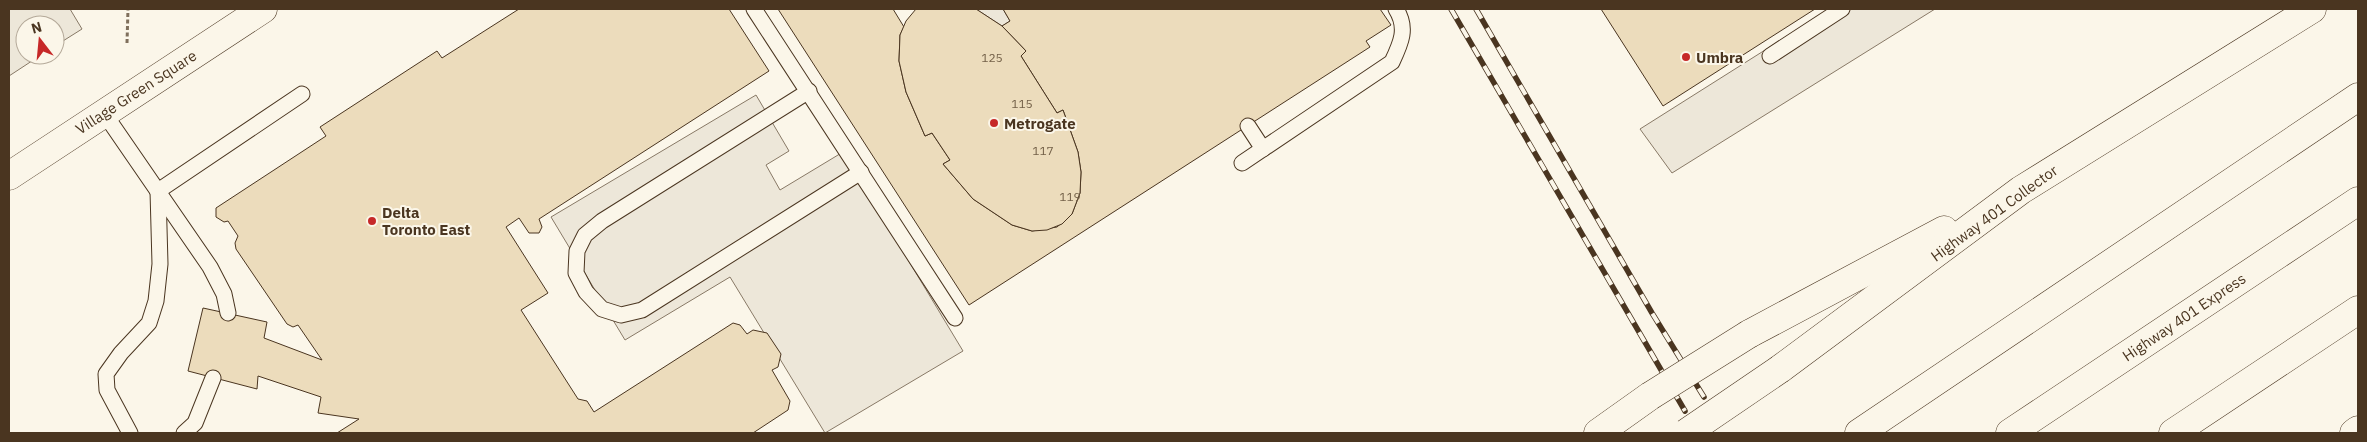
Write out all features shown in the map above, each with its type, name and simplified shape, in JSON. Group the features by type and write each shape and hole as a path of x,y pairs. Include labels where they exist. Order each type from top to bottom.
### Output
{"main road":[{"name":"Village Green Square","path":"9,176 263,9"},
{"name":"Highway 401 Collector","path":"1686,433 1780,370 2020,190 2312,9"},
{"path":"1859,433 2358,97"},
{"path":"1598,433 1650,396 1749,334 2020,190"},
{"name":"Highway 401 Express","path":"2010,433 2358,201"},
{"path":"2173,433 2358,310"},
{"path":"2354,433 2358,430"}],"lane":[{"path":"754,9 955,318"},
{"path":"1242,163 1392,62 1403,38 1401,18 1396,9"},
{"path":"1770,56 1842,9"},
{"path":"809,91 602,220 585,235 577,251 576,272 586,292 602,309 621,315 642,310 861,172"},
{"path":"158,191 302,94"},
{"path":"104,113 210,267 224,294 228,314"},
{"path":"1248,126 1263,149"},
{"path":"130,433 107,390 106,374 149,323 156,301 160,264 158,191"},
{"path":"184,433 195,423 213,378"}],"path":[{"path":"127,43 128,9"}],"shaded area":[{"path":"9,9 70,9 82,29 65,40 65,15 15,15 15,65 26,65 9,76"},
{"path":"976,9 1003,9 1010,21 1002,26"},
{"path":"1830,9 1935,9 1672,173 1640,129"},
{"path":"756,95 789,151 766,165 780,190 843,152 963,351 825,433 730,277 625,340 551,217"}],"building":[{"name":"Delta Toronto East","path":"519,9 729,9 769,71 539,219 542,227 539,233 529,233 519,218 506,227 548,293 521,310 578,399 587,401 594,412 733,323 740,325 747,334 753,330 767,333 781,354 778,367 772,370 790,401 788,410 753,433 337,433 359,419 318,413 321,397 258,376 257,389 188,371 203,308 267,322 264,338 322,360 298,325 293,327 287,324 236,249 235,243 238,236 228,221 224,222 216,217 216,208 326,136 320,127 437,51 442,58"},
{"path":"778,9 893,9 904,27 900,35 899,61 906,92 925,136 932,133 950,160 943,164 973,199 1012,225 1032,231 1057,227 1072,214 1080,193 1081,172 1078,152 1063,110 1057,113 1021,56 1026,51 1002,26 1010,21 1003,9 1380,9 1391,25 1366,41 1370,47 969,305"},
{"name":"Metrogate","path":"916,9 976,9 1002,26 1026,51 1021,56 1057,113 1063,110 1078,152 1081,172 1080,193 1072,214 1062,224 1047,230 1032,231 1012,225 973,199 943,164 950,160 932,133 925,136 906,92 899,61 900,35 906,21"},
{"name":"Umbra","path":"1601,9 1815,9 1663,106"}],"railway":[{"path":"1451,9 1685,411"},
{"path":"1476,9 1652,313 1704,397"}],"place":[{"name":"Umbra","path":"1686,57"},
{"name":"Metrogate","path":"994,123"},
{"name":"Delta Toronto East","path":"372,221"}]}
